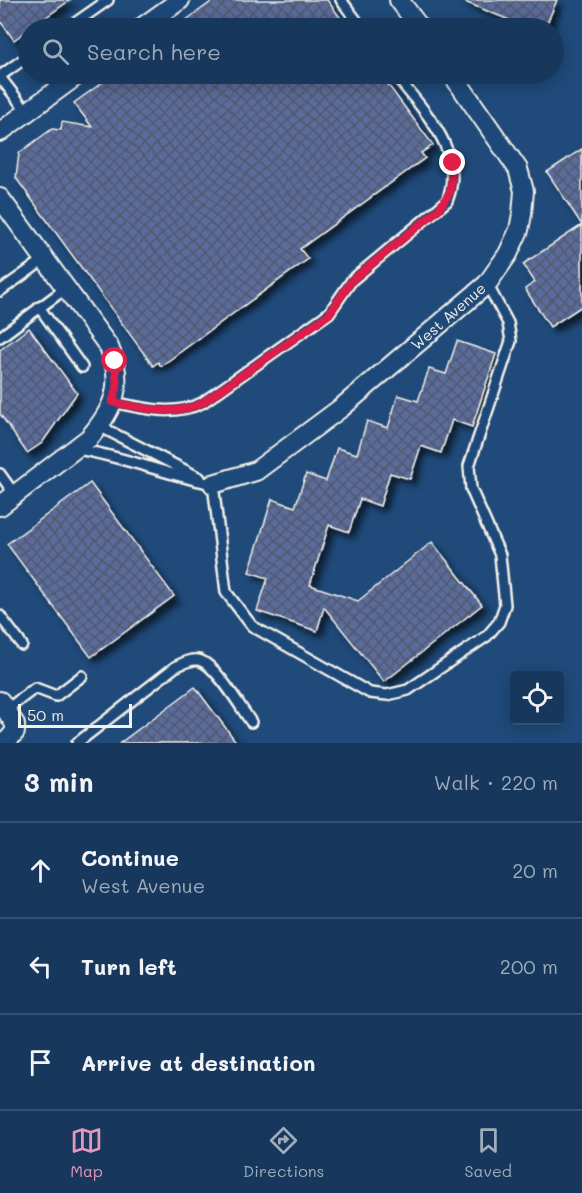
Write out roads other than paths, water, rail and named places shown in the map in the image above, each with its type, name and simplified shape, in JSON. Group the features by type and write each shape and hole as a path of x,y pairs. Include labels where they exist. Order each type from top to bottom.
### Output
{"street":[{"path":"155,18 180,0"},
{"path":"399,0 412,18"},
{"path":"0,132 65,84"},
{"name":"West Avenue","path":"213,484 256,471 341,408 487,284 508,254 519,230 524,191 518,169 459,84"},
{"path":"0,198 109,347 115,361 117,388 99,426 76,449 0,506"},
{"path":"5,743 11,739 7,712"}],"lane":[{"path":"82,18 108,0"},
{"path":"341,0 354,18"},
{"path":"18,63 0,76 27,112"},
{"path":"112,402 160,412 190,409 202,403 329,314 352,280 447,201 453,163 447,145 402,84"},
{"path":"0,291 45,259"},
{"path":"213,484 226,592 236,609 252,627 288,648 370,693 387,695 408,690 487,636 499,622 505,605 500,555 471,489 469,466 511,340 508,322 487,284"},
{"path":"0,337 65,289"},
{"path":"39,307 82,367"},
{"path":"99,426 213,484"},
{"path":"76,449 100,453 176,477 213,484"},
{"path":"0,474 15,495"},
{"path":"0,616 22,645"},
{"path":"77,743 175,667 190,660 201,660 212,668 251,722"},
{"path":"7,712 35,688 56,696 82,676"}]}
